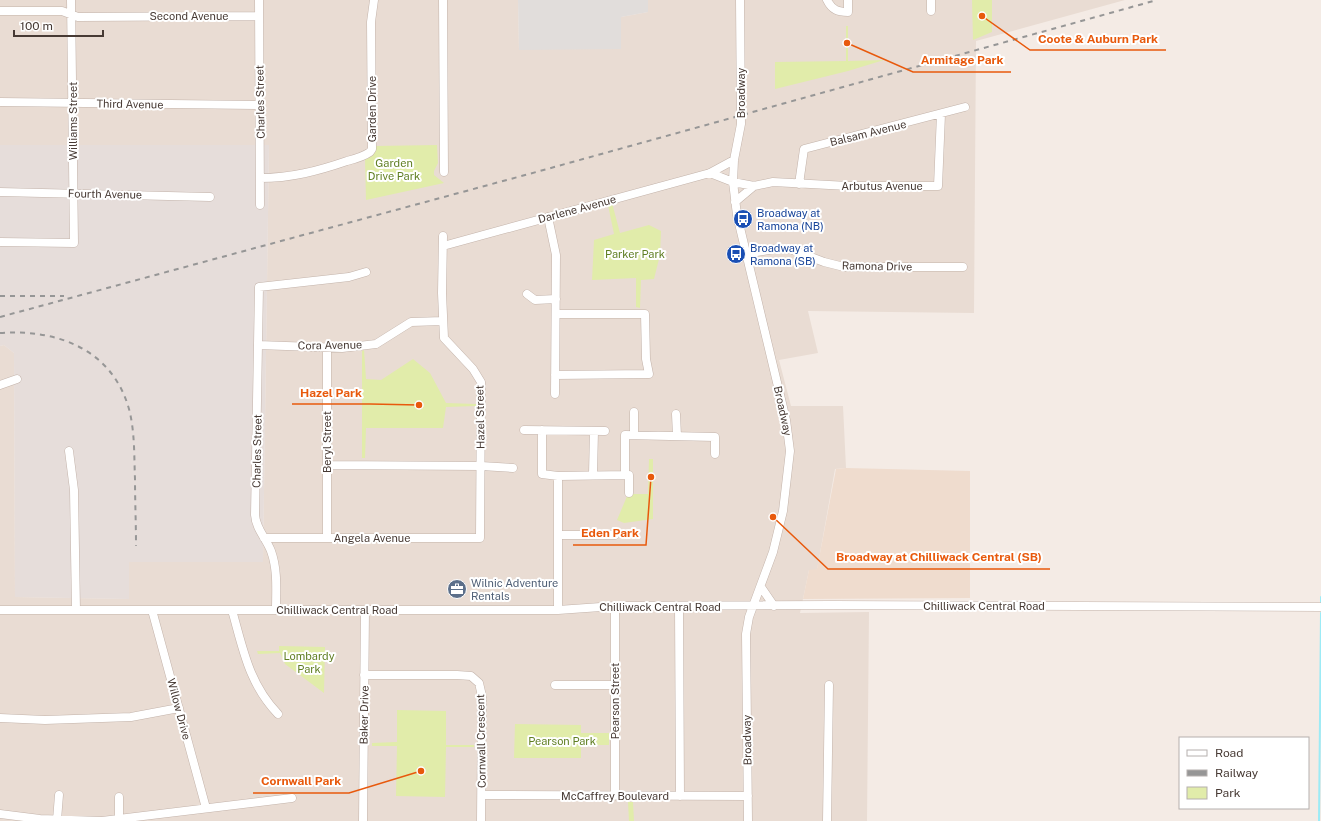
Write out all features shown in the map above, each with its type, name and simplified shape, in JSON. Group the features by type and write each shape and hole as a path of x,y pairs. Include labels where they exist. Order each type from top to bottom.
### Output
{"street":[{"name":"Williams Street","path":"0,242 74,243 71,0"},
{"name":"Charles Street","path":"259,0 260,205"},
{"name":"Garden Drive","path":"260,178 281,178 331,167 370,152 372,149 371,22 374,0"},
{"path":"443,0 444,172"},
{"name":"Broadway","path":"740,0 741,124 734,160 733,182 735,202 786,420 790,451 788,478 773,552 753,606 746,634 748,821"},
{"path":"827,0 830,6 838,12 848,12 848,0"},
{"path":"931,0 931,11"},
{"name":"Second Avenue","path":"0,11 62,11 78,17 259,16"},
{"name":"Third Avenue","path":"0,102 259,105"},
{"name":"Balsam Avenue","path":"799,184 804,149 965,107"},
{"name":"Arbutus Avenue","path":"733,182 754,186 773,182 848,186 938,186 941,114"},
{"name":"Darlene Avenue","path":"443,246 710,173 734,160"},
{"path":"710,173 733,182"},
{"name":"Arbutus Avenue","path":"735,202 754,186"},
{"name":"Fourth Avenue","path":"0,192 210,197"},
{"path":"548,217 556,255 555,394"},
{"name":"Hazel Street","path":"443,236 444,338 473,369 481,382 480,538"},
{"name":"Ramona Drive","path":"746,254 774,249 790,249 824,262 844,267 963,267"},
{"name":"Charles Street","path":"276,610 276,569 271,551 256,525 259,287 349,277 366,272"},
{"path":"527,294 536,300 556,299"},
{"path":"555,375 649,374 646,359 645,314 556,314"},
{"name":"Cora Avenue","path":"258,345 342,348 376,344 411,322 443,321"},
{"name":"Beryl Street","path":"327,347 327,538"},
{"path":"0,385 17,378"},
{"path":"634,412 634,435"},
{"path":"676,414 677,436"},
{"path":"524,430 605,431"},
{"path":"542,430 542,474 558,476 593,474 629,475 629,493"},
{"path":"593,474 594,431"},
{"path":"624,475 625,435 715,437 715,454"},
{"path":"70,451 74,490 76,610"},
{"path":"327,466 481,466 514,468"},
{"path":"558,476 558,610"},
{"path":"558,535 616,535"},
{"name":"Angela Avenue","path":"264,538 480,538"},
{"path":"761,587 774,606"},
{"name":"Chilliwack Central Road","path":"0,610 558,610 615,606 1321,607"},
{"name":"Pearson Street","path":"615,606 616,796"},
{"path":"679,607 680,796"},
{"name":"Willow Drive","path":"152,610 206,808"},
{"path":"232,610 254,683 267,702 278,714"},
{"name":"Baker Drive","path":"363,821 365,610"},
{"name":"Cornwall Crescent","path":"364,675 457,675 471,676 479,683 482,696 482,821"},
{"path":"555,685 615,685"},
{"path":"827,821 829,685"},
{"path":"0,718 45,720 131,717 179,708"},
{"path":"57,820 59,795"},
{"name":"McCaffrey Boulevard","path":"482,796 748,796"},
{"path":"119,797 119,819"},
{"path":"0,814 57,820 102,821 292,798"}],"shaded area":[{"path":"0,0 518,0 519,50 621,17 648,12 648,0 1125,0 976,41 974,313 808,311 818,353 779,360 791,406 843,406 846,468 835,469 817,570 809,570 800,613 869,612 867,821 0,821 0,346 4,345 14,353 15,597 129,599 129,562 263,562 269,145 0,145"},
{"path":"518,0 648,0 648,12 621,17 621,49 519,50"},
{"path":"0,145 269,145 263,562 129,562 129,599 15,597 14,353 4,345 0,346"},
{"path":"836,469 970,471 970,598 803,599 809,570 817,569"}],"green space":[{"path":"972,0 992,0 992,32 973,40"},
{"path":"846,26 848,26 848,61 884,60 848,71 775,89 775,62 846,61"},
{"name":"Garden Drive Park","path":"437,145 438,163 434,171 434,175 444,183 366,200 365,159 373,154 375,146"},
{"name":"Parker Park","path":"612,203 620,233 649,225 661,231 660,255 654,279 641,280 640,308 636,307 636,278 592,280 594,240 614,234 608,205"},
{"path":"364,350 366,379 381,380 413,359 430,373 446,403 476,404 476,406 446,407 443,428 366,428 365,458 362,458 362,351"},
{"path":"649,459 653,459 653,519 624,523 617,520 628,494 648,494"},
{"name":"Lombardy Park","path":"279,646 325,647 324,693 285,664 280,653 258,654 257,651 279,651"},
{"path":"397,710 446,711 446,745 474,745 474,747 446,747 445,797 396,796 397,746 372,746 372,743 397,742"},
{"name":"Pearson Park","path":"515,724 581,725 581,733 609,733 609,745 581,745 581,758 514,758"},
{"path":"628,802 633,802 634,821 629,821"}],"waterway":[{"path":"1321,597 1321,602"},
{"path":"1319,821 1321,613"}],"railway":[{"path":"0,317 540,171 1157,0"},
{"path":"0,296 64,296"},
{"path":"0,333 42,335 61,339 80,347 96,358 110,371 121,388 129,409 133,435 136,546"}],"place":[{"name":"Coote & Auburn Park","path":"982,16"},
{"name":"Armitage Park","path":"847,43"},
{"name":"Broadway at Ramona (NB)","path":"743,219"},
{"name":"Broadway at Ramona (SB)","path":"736,254"},
{"name":"Hazel Park","path":"419,405"},
{"name":"Eden Park","path":"651,477"},
{"name":"Broadway at Chilliwack Central (SB)","path":"773,517"},
{"name":"Wilnic Adventure Rentals","path":"457,589"},
{"name":"Cornwall Park","path":"421,771"}]}
